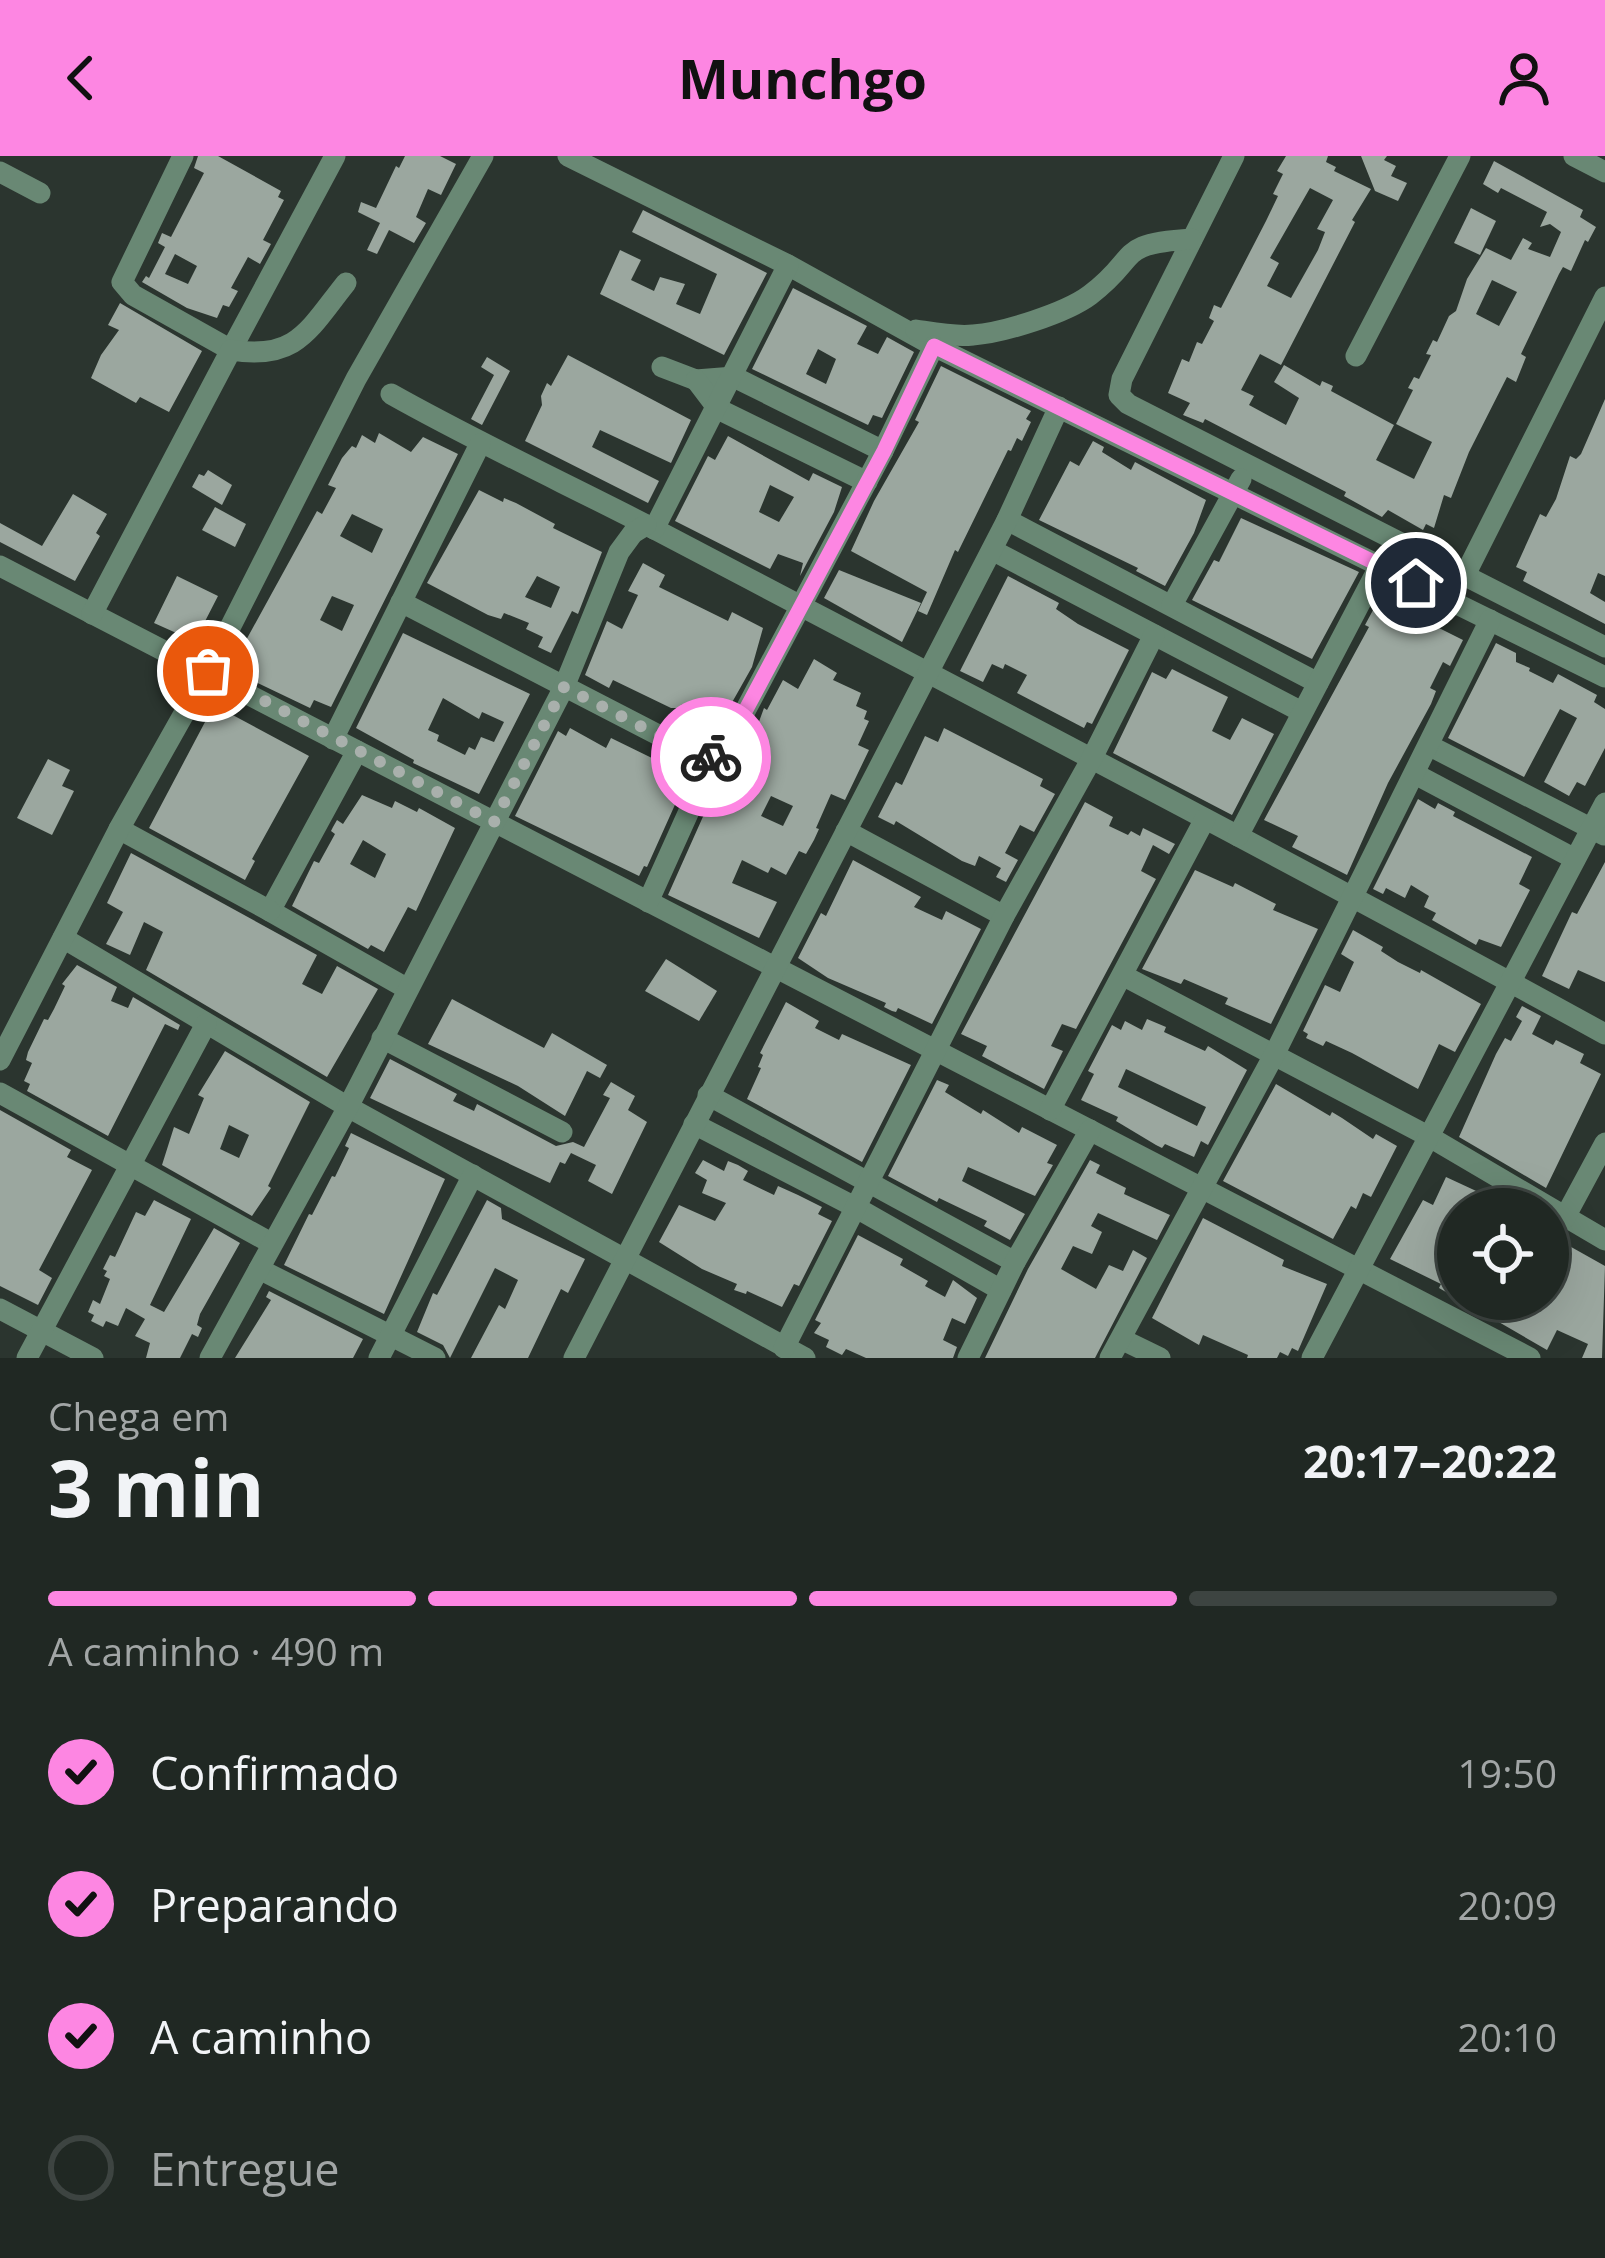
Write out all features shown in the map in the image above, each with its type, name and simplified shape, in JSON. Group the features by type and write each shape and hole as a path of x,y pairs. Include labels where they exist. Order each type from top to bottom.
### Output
{"street":[{"path":"183,156 122,282 133,295 231,350 259,354 277,352 305,334 346,283"},
{"path":"92,614 335,156"},
{"path":"0,1060 208,671 356,380 483,156"},
{"path":"568,156 788,266 934,346 1605,677"},
{"path":"1234,156 1118,391 1128,404 1605,647"},
{"path":"1356,356 1460,156"},
{"path":"1574,156 1605,172"},
{"path":"0,172 40,193"},
{"path":"904,328 969,336 992,333 1087,298 1136,247 1192,239"},
{"path":"210,1358 348,1107 564,687 619,552 633,533 650,527 718,409 788,266"},
{"path":"1464,578 1605,297"},
{"path":"648,902 712,758 727,745 884,451 934,346"},
{"path":"662,367 696,380 734,377 884,451"},
{"path":"696,380 718,409 867,482"},
{"path":"391,394 928,672 1605,1034"},
{"path":"574,1358 992,550 1059,407"},
{"path":"333,739 480,444"},
{"path":"63,938 348,1107 794,1353 855,1207 1004,916 1250,463"},
{"path":"1007,520 1318,683"},
{"path":"992,550 1302,712"},
{"path":"1238,836 1380,565"},
{"path":"0,566 1530,1358"},
{"path":"401,602 701,757 712,758"},
{"path":"1155,635 1172,605"},
{"path":"1160,1358 1115,1348 1274,1055 1490,620"},
{"path":"1430,746 1599,832"},
{"path":"270,911 357,751"},
{"path":"1414,774 1575,860"},
{"path":"1312,1358 1575,860 1599,832 1605,803"},
{"path":"1050,1110 1205,819"},
{"path":"119,830 406,988"},
{"path":"846,831 1004,916"},
{"path":"1124,976 1428,1136 1513,1188"},
{"path":"27,1358 206,1024"},
{"path":"382,1038 562,1132"},
{"path":"0,1094 272,1243"},
{"path":"708,1095 1015,1262"},
{"path":"694,1124 1001,1290"},
{"path":"968,1358 1015,1262 1090,1130"},
{"path":"1569,1210 1605,1143"},
{"path":"379,1358 473,1175"},
{"path":"1569,1222 1605,1240"},
{"path":"259,1269 436,1358"},
{"path":"0,1309 93,1358"}],"building":[{"path":"198,156 218,156 281,191 278,197 284,200 263,240 271,244 260,264 248,257 231,288 238,291 217,318 187,308 142,282 149,278 165,247 158,243 162,233 171,237 204,173 194,168","holes":["175,254 197,266 188,284 165,274"]},
{"path":"405,156 440,156 456,164 441,195 428,189 416,217 426,223 414,243 389,230 377,254 367,250 380,223 358,212 361,202 376,208"},
{"path":"1286,156 1328,156 1326,162 1336,167 1334,171 1371,189 1281,365 1260,354 1241,390 1254,396 1249,405 1286,425 1299,398 1274,382 1284,365 1320,386 1322,381 1333,386 1331,391 1394,425 1376,460 1414,479 1432,442 1396,424 1413,390 1408,388 1414,377 1419,379 1433,340 1437,342 1456,311 1467,279 1486,248 1511,260 1523,238 1532,243 1528,249 1550,257 1561,232 1550,224 1540,227 1547,212 1483,184 1494,161 1583,210 1580,217 1596,227 1571,271 1563,267 1559,274 1521,354 1526,357 1516,382 1507,377 1451,498 1444,495 1434,528 1426,524 1423,530 1388,510 1382,517 1344,496 1346,492 1205,419 1203,423 1183,415 1190,403 1168,393 1182,359 1189,362 1197,342 1202,344 1214,321 1209,318 1214,305 1221,308 1266,221 1283,174 1277,171","holes":["1310,188 1333,200 1317,229 1325,232 1318,250 1291,298 1267,286 1279,263 1270,258","1492,280 1517,292 1499,326 1476,314"]},
{"path":"1361,156 1387,156 1384,160 1396,166 1391,176 1407,183 1398,201 1375,191"},
{"path":"1471,208 1496,221 1480,255 1454,243"},
{"path":"643,210 767,273 724,355 600,294 620,250 641,260 631,280 654,291 660,277 685,284 676,304 700,314 717,274 632,232"},
{"path":"793,288 867,326 857,344 878,354 887,337 914,352 882,418 873,415 868,425 752,369","holes":["818,349 836,359 826,384 806,374"]},
{"path":"120,303 202,351 169,412 140,397 136,403 91,378 119,330 108,325"},
{"path":"568,355 691,420 671,463 600,430 592,447 659,481 648,503 525,441 547,383 551,386"},
{"path":"487,357 510,371 482,425 471,419 494,375 481,367"},
{"path":"941,366 1031,411 1026,419 1031,422 1022,441 1017,438 1008,450 927,615 918,611 927,592 851,551 919,422 915,420"},
{"path":"1605,399 1605,576 1598,573 1590,593 1605,602 1605,624 1523,581 1527,572 1516,567 1540,514 1546,517 1556,499 1570,456 1576,459 1581,454"},
{"path":"379,433 411,452 423,437 458,454 331,707 314,700 310,708 247,678 250,673 233,664 317,511 322,514 336,488 328,485 342,458 352,446 356,448 362,435 375,443","holes":["352,514 383,529 372,553 340,536","332,596 354,605 342,631 320,620"]},
{"path":"728,436 809,481 813,473 842,487 800,576 803,563 778,554 770,569 675,521 708,456 715,460","holes":["770,485 794,497 779,522 759,512"]},
{"path":"1093,441 1131,470 1135,462 1206,500 1165,586 1039,520 1070,461 1079,466"},
{"path":"208,470 232,485 222,505 192,487 199,474 204,476"},
{"path":"479,490 516,503 602,552 578,614 572,611 551,653 538,647 543,637 526,629 529,623 504,613 501,619 488,615 427,583","holes":["537,576 560,587 551,608 525,597"]},
{"path":"73,494 107,514 75,581 0,542 0,523 42,546"},
{"path":"215,507 246,524 235,547 202,530"},
{"path":"1241,518 1359,572 1312,659 1192,600 1214,560 1219,562"},
{"path":"643,563 665,575 659,587 728,621 732,612 763,628 752,667 721,722 682,704 671,708 613,680 609,688 585,675 607,621 622,629 638,595 628,591"},
{"path":"839,570 921,603 902,642 824,598"},
{"path":"177,576 218,596 199,633 187,629 183,636 154,623"},
{"path":"1008,576 1059,603 1056,609 1078,624 1129,650 1092,724 1087,722 1084,728 1017,693 1027,675 1005,664 1003,669 992,664 983,682 960,671"},
{"path":"1386,586 1443,616 1437,627 1463,640 1450,666 1443,662 1430,688 1436,691 1431,704 1388,783 1347,875 1292,847 1298,836 1264,820 1369,627 1365,625"},
{"path":"403,633 530,694 479,794 413,763 356,728","holes":["443,698 479,719 482,712 504,722 494,742 481,737 475,750 469,747 465,755 437,741 439,735 428,730"]},
{"path":"1496,643 1516,653 1516,662 1529,671 1553,683 1558,674 1597,695 1594,702 1605,709 1605,748 1585,786 1577,782 1569,796 1544,782 1577,718 1560,709 1524,777 1448,738"},
{"path":"814,659 837,673 833,680 861,693 856,706 867,711 864,719 869,721 858,745 869,750 845,800 831,794 814,840 806,854 799,851 786,875 771,867 768,873 742,860 732,883 777,902 759,938 668,895 714,792 722,795 735,772 727,769 729,763 736,757 757,768 768,745 753,738 764,708 767,710 783,680 798,689","holes":["771,796 793,806 783,826 761,816"]},
{"path":"1172,669 1228,697 1212,731 1230,740 1242,718 1274,734 1232,815 1113,753 1152,672 1166,679"},
{"path":"214,705 309,756 245,880 149,828"},
{"path":"570,728 606,748 611,738 656,760 659,752 680,763 676,771 687,778 639,876 515,816 558,731 566,736"},
{"path":"944,728 1043,779 1040,786 1055,794 1034,832 1020,825 1005,853 1018,860 1006,882 996,877 1001,868 979,856 975,866 962,861 896,821 894,825 878,817 896,782 902,785 925,736 938,742"},
{"path":"48,759 70,770 62,786 74,791 52,835 17,818"},
{"path":"362,795 392,808 395,801 417,812 419,808 455,828 416,911 408,907 384,952 371,945 368,949 292,906 314,861 319,863 335,834 331,831 337,820 343,824","holes":["363,840 386,854 375,878 350,864"]},
{"path":"1418,799 1435,809 1438,803 1455,812 1453,816 1532,857 1519,884 1530,890 1501,947 1479,939 1476,945 1432,920 1436,913 1424,907 1429,896 1411,885 1405,898 1386,888 1383,894 1373,889"},
{"path":"1085,802 1113,817 1109,826 1128,835 1131,831 1140,836 1143,828 1175,844 1169,854 1153,845 1141,871 1156,879 1076,1029 1062,1024 1051,1046 1063,1051 1044,1089 982,1056 987,1046 961,1034"},
{"path":"131,853 317,955 302,984 322,994 337,966 378,989 327,1077 146,970 163,932 144,922 130,955 106,944 123,912 107,903"},
{"path":"853,860 921,897 914,907 942,920 946,911 981,929 932,1024 898,1008 892,1011 884,1007 886,1003 828,978 798,958 821,913 826,916"},
{"path":"1605,862 1605,982 1578,970 1569,989 1542,976 1572,912 1577,914"},
{"path":"1195,870 1233,887 1235,883 1276,904 1273,910 1318,929 1271,1024 1184,979 1181,984 1142,969"},
{"path":"1353,930 1398,962 1481,1004 1455,1052 1439,1044 1418,1089 1326,1041 1323,1046 1306,1038 1303,1031 1325,985 1340,992 1354,962 1341,954"},
{"path":"666,959 717,991 699,1021 645,991"},
{"path":"77,965 117,987 111,1001 128,1008 133,997 180,1025 178,1030 165,1024 108,1136 27,1091 30,1084 24,1081 32,1063 26,1060 28,1052 54,1009 62,984"},
{"path":"452,999 544,1048 552,1033 607,1065 600,1078 587,1071 565,1116 518,1086 428,1044"},
{"path":"786,1002 819,1021 815,1028 839,1040 842,1034 911,1065 862,1162 747,1099 761,1068 760,1053"},
{"path":"1522,1006 1541,1016 1532,1034 1584,1054 1580,1063 1601,1074 1546,1188 1459,1137 1496,1054 1505,1038 1511,1041 1522,1021 1516,1017"},
{"path":"1147,1019 1166,1027 1164,1032 1205,1051 1208,1046 1247,1070 1208,1145 1201,1141 1194,1157 1165,1144 1162,1148 1156,1145 1116,1121 1118,1117 1081,1100 1094,1074 1088,1071 1112,1025 1121,1030 1125,1021 1142,1030","holes":["1126,1069 1206,1107 1197,1126 1118,1087"]},
{"path":"225,1051 310,1102 271,1188 252,1216 162,1165 174,1127 189,1134 204,1098 198,1095","holes":["229,1125 249,1135 239,1158 220,1149"]},
{"path":"390,1059 457,1094 453,1101 474,1111 477,1104 556,1146 573,1142 584,1147 610,1098 603,1095 611,1082 635,1096 628,1110 647,1122 612,1194 588,1181 596,1165 571,1153 565,1164 560,1162 550,1183 370,1098"},
{"path":"937,1080 949,1085 945,1092 981,1114 983,1110 1019,1133 1022,1127 1057,1145 1047,1163 1053,1165 1035,1196 968,1167 962,1181 1025,1214 1010,1240 984,1226 987,1221 888,1176"},
{"path":"1276,1084 1373,1139 1376,1134 1397,1146 1371,1197 1363,1193 1356,1209 1351,1206 1333,1239 1223,1181"},
{"path":"0,1110 71,1150 67,1157 92,1170 39,1270 52,1278 38,1305 0,1286"},
{"path":"351,1133 445,1179 384,1314 284,1265 309,1214 335,1177"},
{"path":"703,1160 724,1171 728,1161 738,1165 748,1171 743,1180 774,1195 778,1186 798,1195 822,1207 818,1214 832,1221 799,1286 794,1284 782,1307 734,1290 737,1284 659,1242 679,1205 715,1221 726,1203 702,1193 707,1180 695,1173"},
{"path":"1090,1160 1100,1165 1096,1173 1126,1188 1124,1194 1170,1215 1157,1240 1098,1213 1091,1226 1102,1232 1092,1254 1073,1246 1061,1269 1096,1289 1109,1265 1123,1271 1133,1250 1147,1258 1095,1358 985,1358 1028,1269"},
{"path":"1446,1177 1470,1188 1441,1188"},
{"path":"1437,1196 1437,1282 1390,1259 1423,1200 1433,1205"},
{"path":"154,1200 191,1219 150,1305 164,1312 214,1228 240,1243 200,1314 198,1337 192,1334 180,1358 146,1358 150,1343 135,1336 145,1319 126,1308 118,1326 106,1321 103,1327 91,1321 94,1315 88,1312 93,1300 100,1304 110,1279 103,1269 110,1255 115,1257 136,1212 145,1216"},
{"path":"487,1200 501,1208 502,1219 585,1259 568,1293 561,1289 528,1358 471,1358 499,1305 505,1309 518,1280 495,1268 450,1358 443,1345 417,1332 433,1293 437,1295"},
{"path":"1203,1218 1284,1260 1282,1266 1327,1284 1298,1351 1292,1348 1288,1356 1280,1352 1277,1358 1247,1358 1203,1335 1199,1345 1152,1318"},
{"path":"858,1235 903,1259 900,1265 945,1297 953,1280 977,1298 965,1324 952,1318 943,1340 957,1347 953,1358 866,1358 846,1349 842,1355 826,1347 829,1340 814,1333 821,1323 815,1320"},
{"path":"1569,1246 1605,1266 1602,1358 1582,1358 1588,1344 1557,1330 1547,1350 1495,1320 1569,1320"},
{"path":"269,1291 363,1339 353,1358 235,1358 271,1300 266,1297"}],"way so far":[{"path":"208,671 494,822 564,687 701,757 711,757"}],"route":[{"path":"711,757 727,745 884,451 934,346 1416,583"}]}
